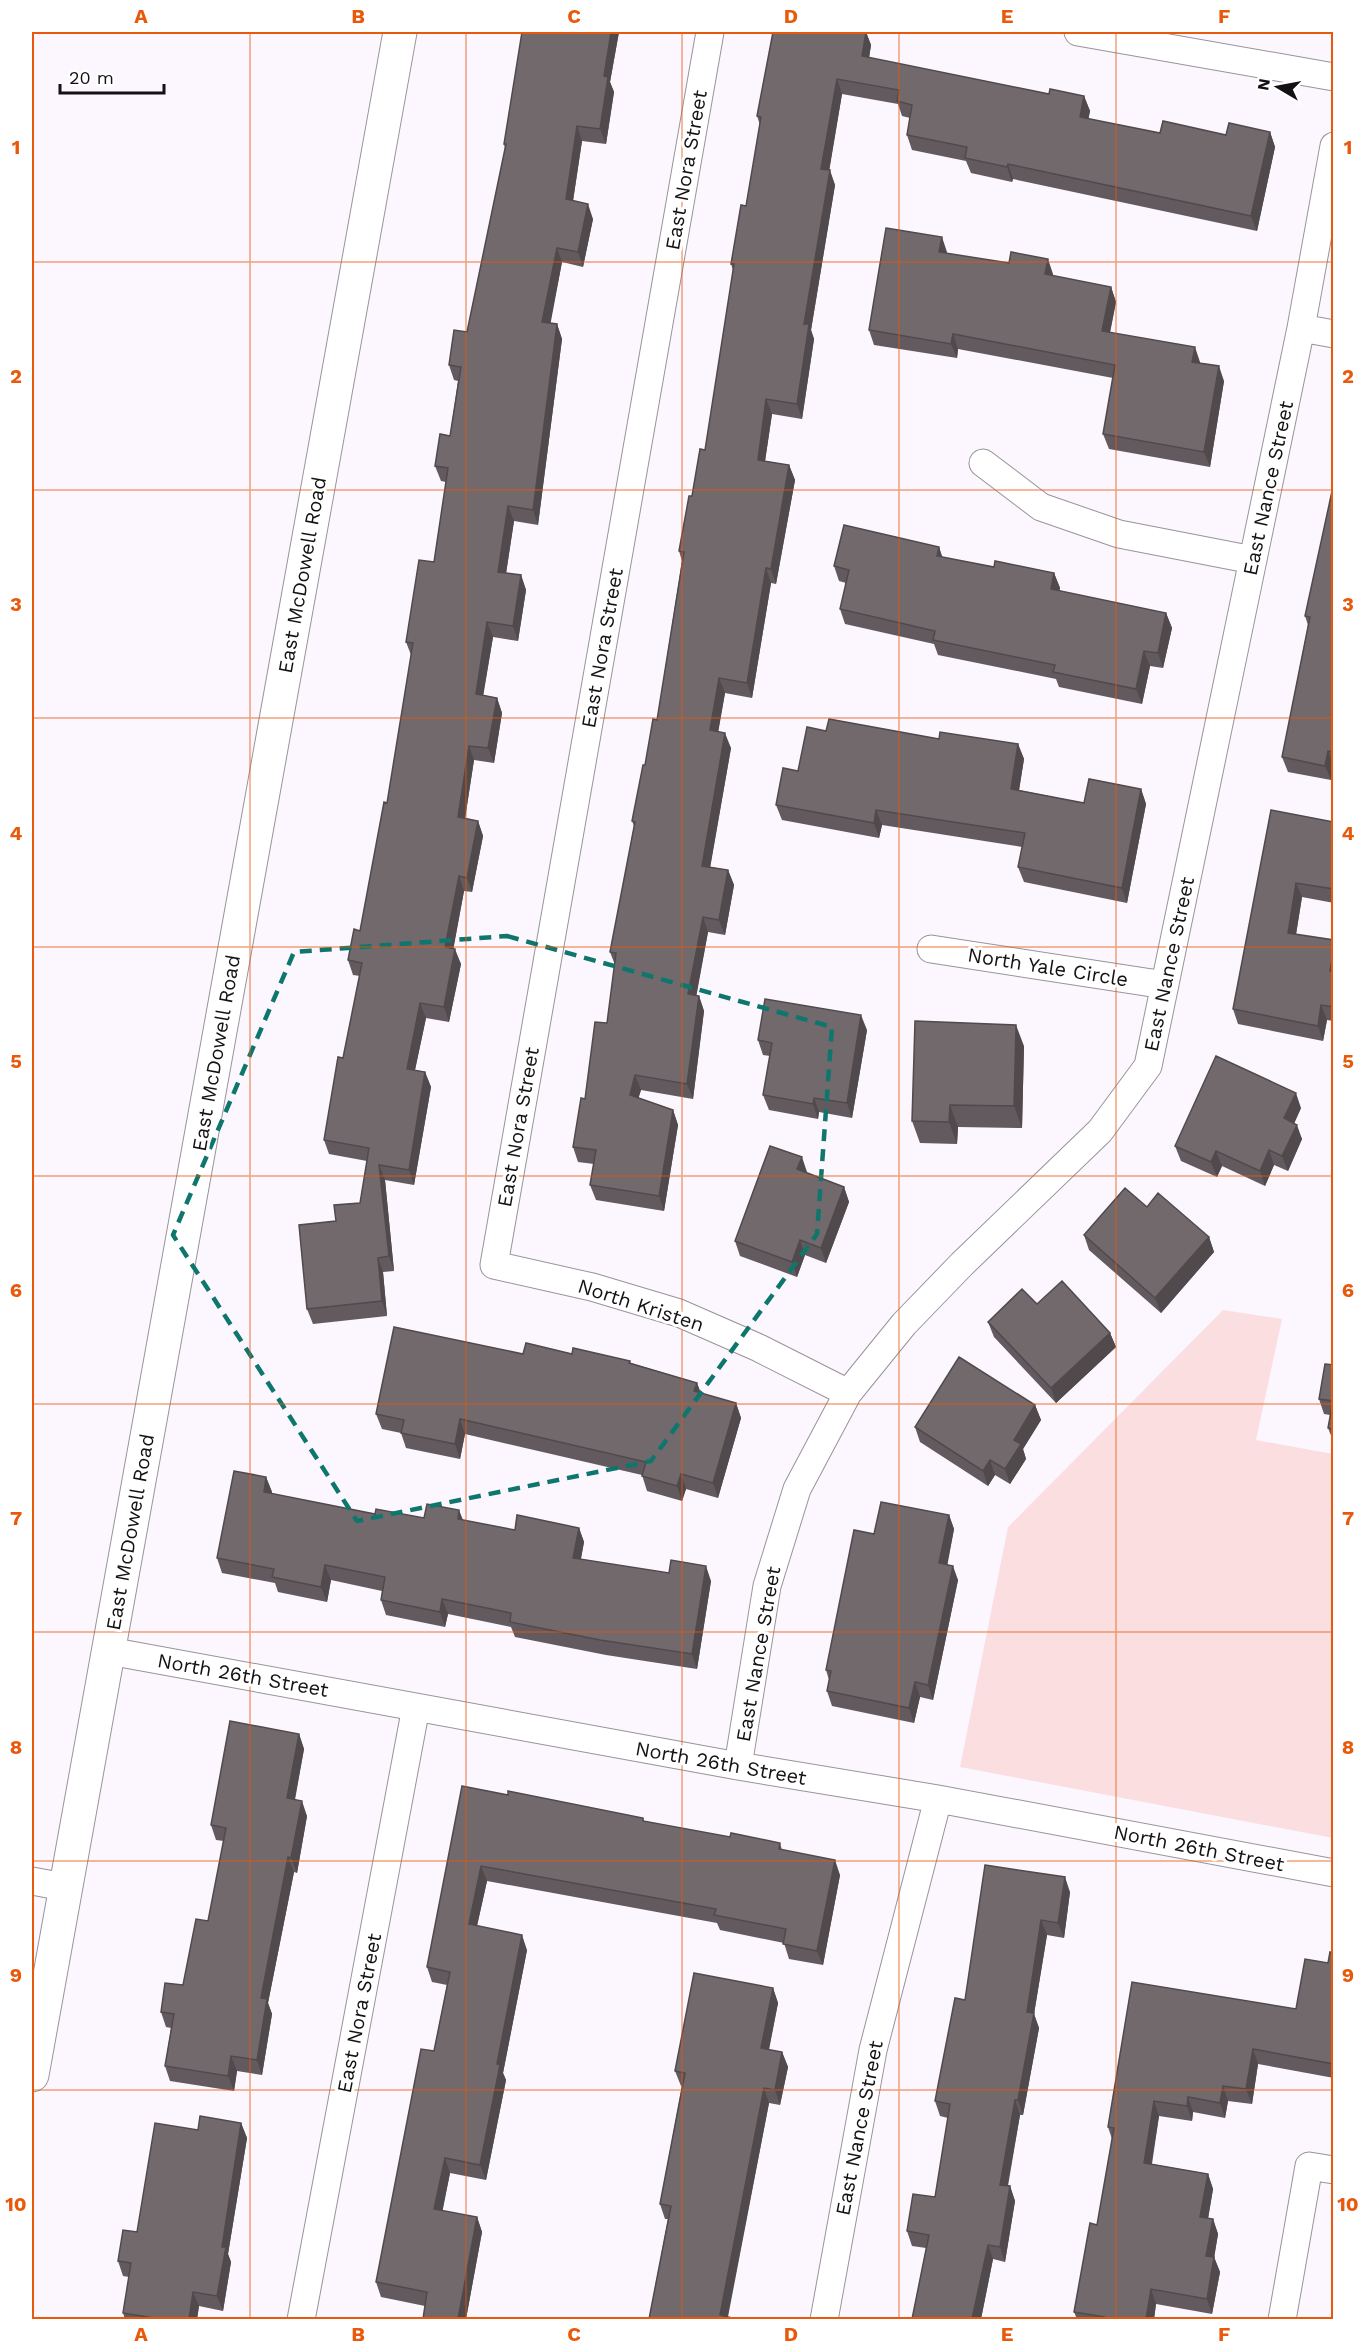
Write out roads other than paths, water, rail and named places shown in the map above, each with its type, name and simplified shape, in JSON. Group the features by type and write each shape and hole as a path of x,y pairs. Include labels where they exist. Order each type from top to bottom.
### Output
{"main road":[{"name":"East McDowell Road","path":"32,2075 64,1887 109,1651 400,32"}],"street":[{"name":"East Nora Street","path":"494,1265 710,32"},
{"path":"1078,32 1334,76"},
{"name":"East Nance Street","path":"738,1766 766,1586 797,1489 848,1393 904,1324 962,1264 1100,1131 1148,1066 1301,328 1334,146"},
{"path":"1301,328 1334,334"},
{"path":"983,463 1041,507 1119,534 1253,560"},
{"name":"North Yale Circle","path":"931,949 1165,985"},
{"name":"North Kristen","path":"494,1265 592,1287 679,1313 759,1348 848,1393"},
{"name":"North 26th Street","path":"109,1651 738,1766 938,1799 1334,1873"},
{"name":"East Nora Street","path":"301,2319 416,1707"},
{"name":"East Nance Street","path":"824,2319 873,2050 938,1799"},
{"path":"32,1881 64,1887"},
{"path":"1282,2319 1309,2166 1334,2170"}]}
